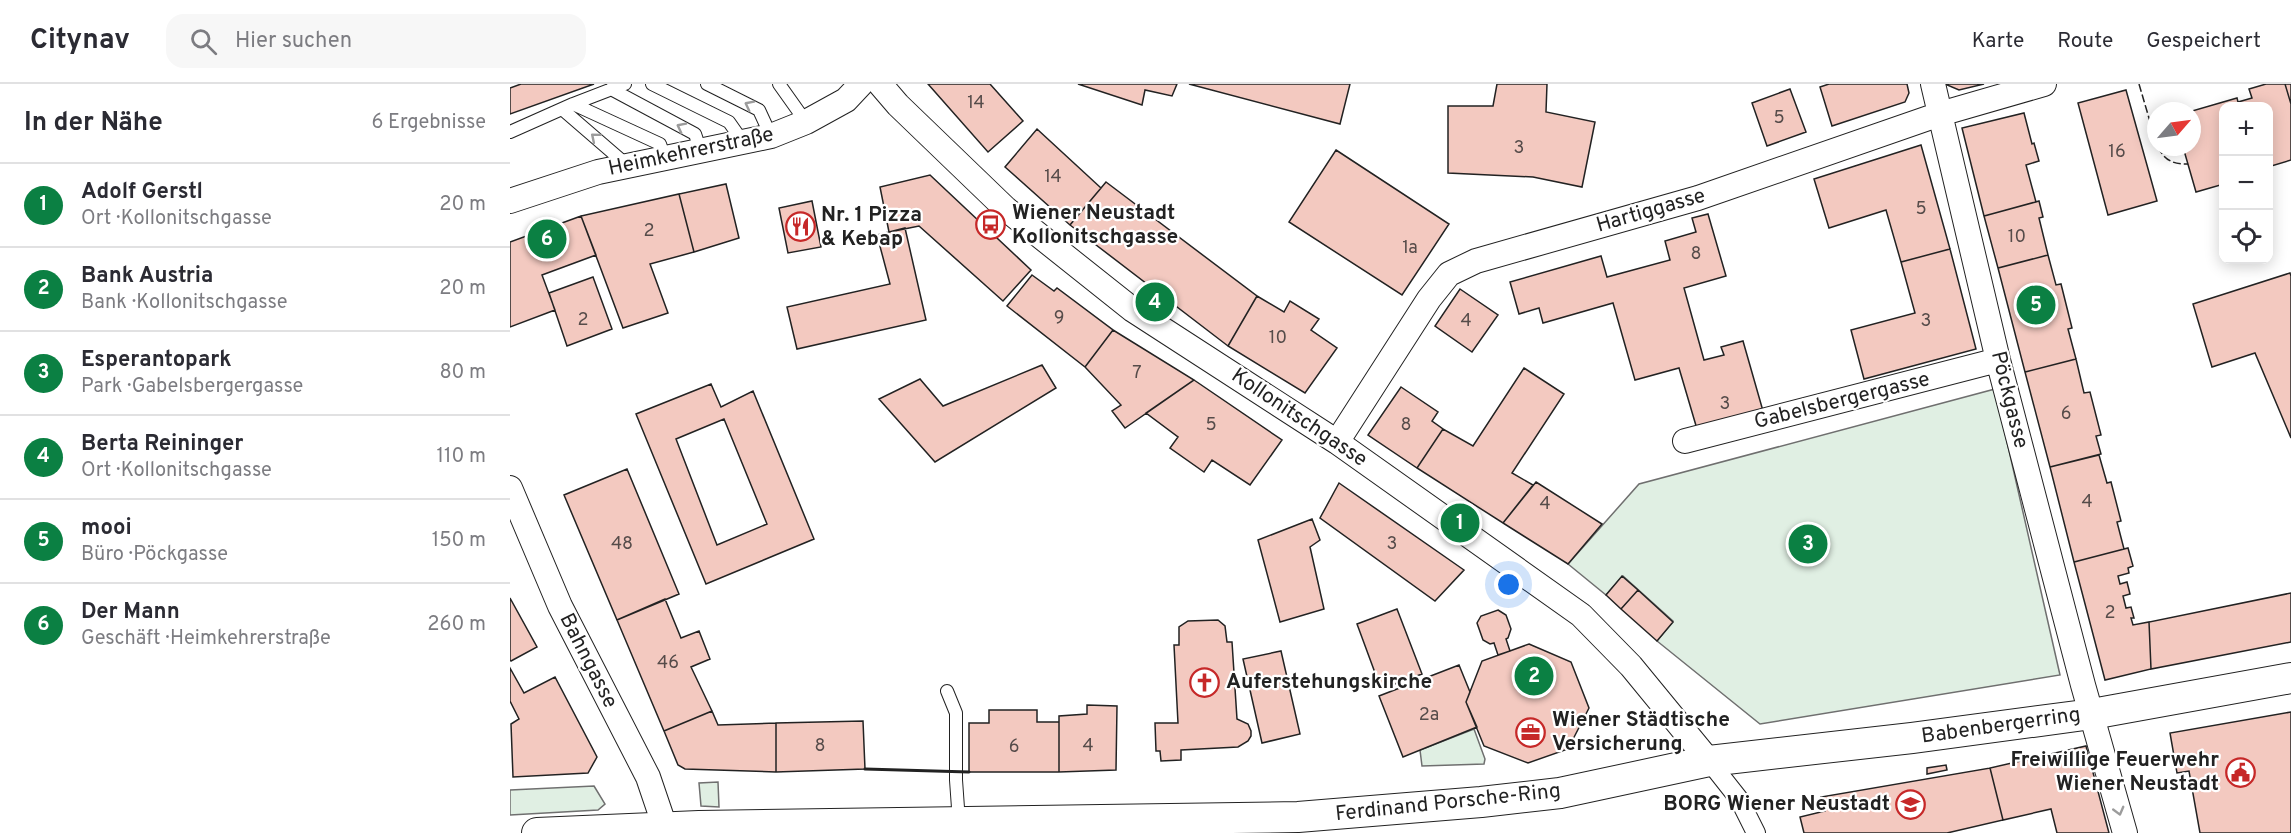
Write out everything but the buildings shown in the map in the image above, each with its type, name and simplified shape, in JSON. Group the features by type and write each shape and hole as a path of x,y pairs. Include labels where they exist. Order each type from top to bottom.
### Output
{"street":[{"name":"Heimkehrerstraße","path":"510,201 598,172 771,136 806,122 846,100 861,84"},
{"name":"Kollonitschgasse","path":"880,84 898,105 1006,209 1133,310 1337,442 1581,615 1631,666 1709,761"},
{"name":"Pöckgasse","path":"1933,84 1998,360 2083,685 2125,833"},
{"name":"Hartiggasse","path":"1337,442 1429,299 1449,274 1476,261 1698,198 1940,114 2044,84"},
{"name":"Gabelsbergergasse","path":"1685,441 1998,360"},
{"name":"Bahngasse","path":"510,488 560,606 648,777 666,830"},
{"name":"Babenbergerring","path":"1709,761 1912,738 2092,714 2291,678"},
{"name":"Ferdinand Porsche-Ring","path":"537,833 959,822 1300,825 1560,793 1709,761"},
{"path":"1709,761 1739,799 1756,833"}],"lane":[{"path":"510,132 607,89 625,84"},
{"path":"652,84 729,122 743,142"},
{"path":"707,84 759,110 771,136"},
{"path":"779,84 806,122"},
{"path":"607,89 694,134 701,152"},
{"path":"567,107 576,91"},
{"path":"567,107 660,144 665,158"},
{"path":"567,107 628,166"},
{"path":"946,691 956,713 956,780 959,822"}],"green space":[{"path":"1995,389 2060,675 1760,724 1657,641 1673,621 1623,576 1606,595 1568,564 1639,484"},
{"path":"1474,729 1485,759 1484,764 1422,766 1420,750"},
{"path":"718,782 719,807 701,806 699,783"},
{"path":"594,786 605,804 598,810 510,815 510,790"}],"fence":[{"path":"2139,84 2147,111"},
{"path":"2164,156 2170,161 2188,164"}],"wall":[{"path":"865,769 969,772"}],"place":[{"name":"Wiener Neustadt Kollonitschgasse","path":"991,225"},
{"name":"Nr. 1 Pizza & Kebap","path":"800,227"},
{"name":"Der Mann","path":"547,239"},
{"name":"Berta Reininger","path":"1155,302"},
{"name":"mooi","path":"2036,305"},
{"name":"Adolf Gerstl","path":"1460,523"},
{"name":"Esperantopark","path":"1808,544"},
{"name":"Bank Austria","path":"1534,676"},
{"name":"Auferstehungskirche","path":"1205,682"},
{"name":"Wiener Städtische Versicherung","path":"1531,732"},
{"name":"Freiwillige Feuerwehr Wiener Neustadt","path":"2240,772"},
{"name":"BORG Wiener Neustadt","path":"1911,804"}]}
